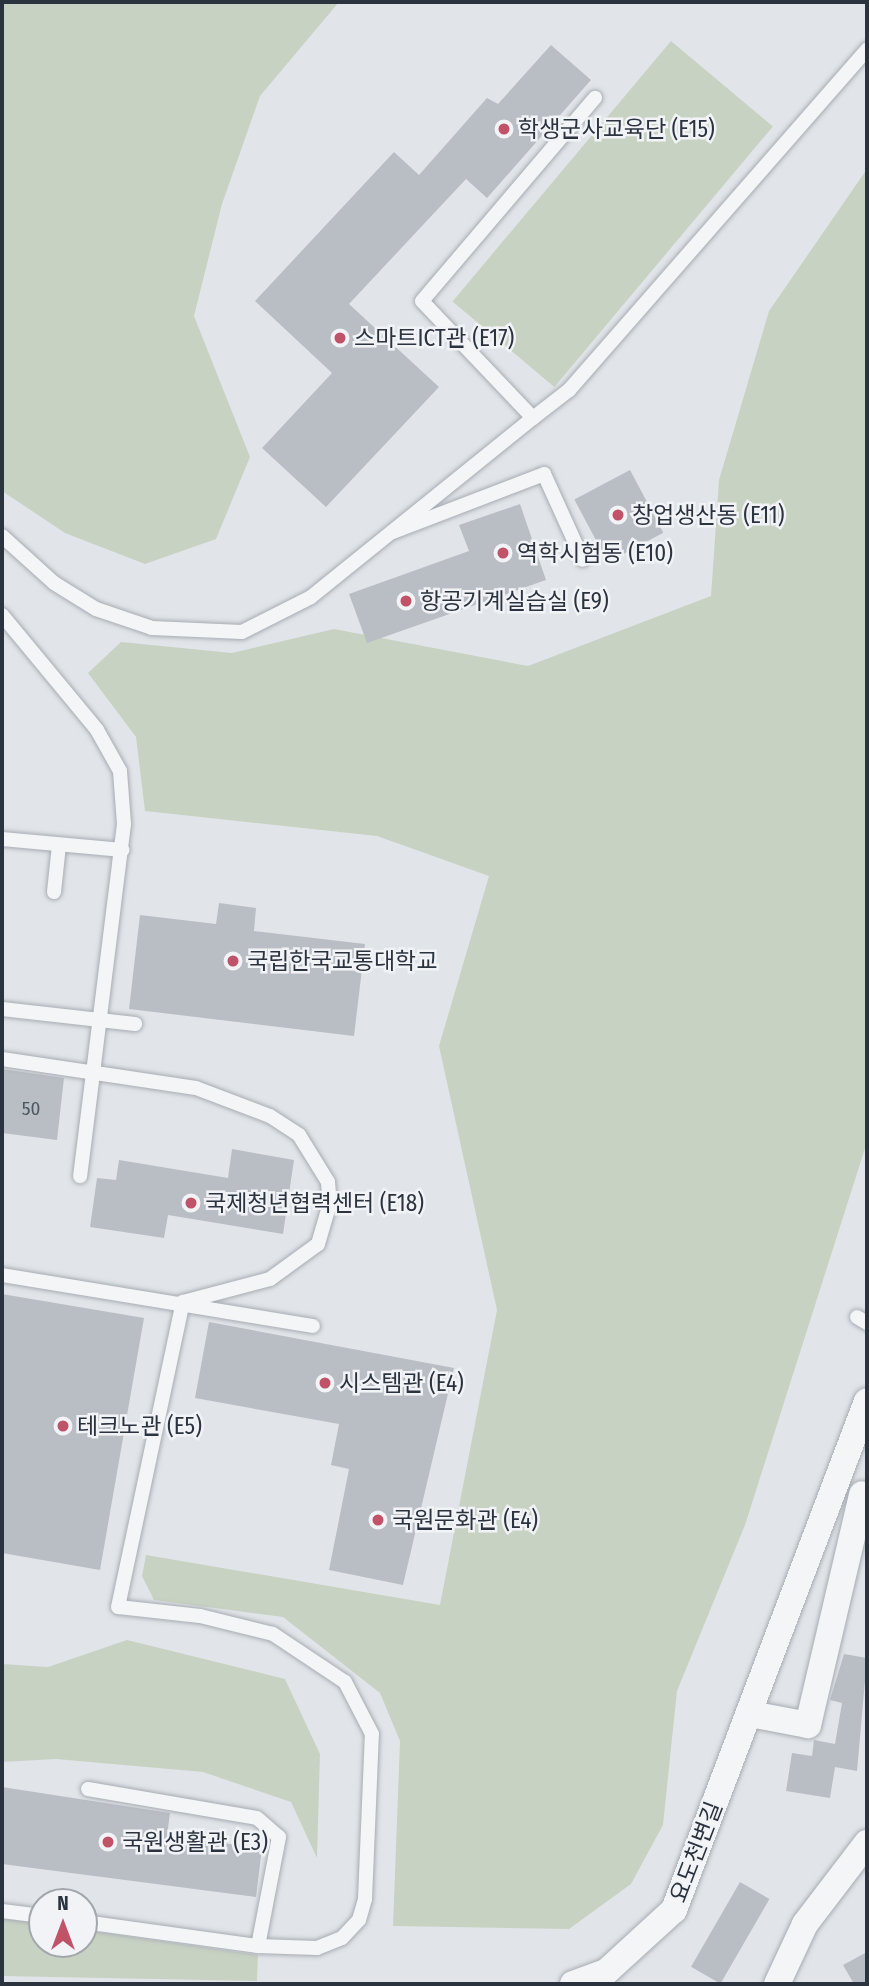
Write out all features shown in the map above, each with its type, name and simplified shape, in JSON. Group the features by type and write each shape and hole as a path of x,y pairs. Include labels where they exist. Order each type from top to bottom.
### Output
{"street":[{"name":"요도천변길","path":"573,1984 606,1972 674,1910 867,1401"},
{"path":"750,1714 807,1725 862,1494"},
{"path":"777,1984 805,1924 864,1855"}],"lane":[{"path":"2,536 54,583 96,609 152,628 207,634 242,632 282,617 569,390 867,49"},
{"path":"533,418 422,301 595,98"},
{"path":"379,538 544,474 583,560"},
{"path":"2,615 112,751 125,806 122,850 80,1176"},
{"path":"2,839 122,850"},
{"path":"54,892 59,845"},
{"path":"2,1009 135,1024"},
{"path":"2,1059 196,1088 270,1116 299,1135 328,1182 330,1203 318,1244 295,1265 270,1279 183,1302"},
{"path":"2,1275 183,1302 313,1326"},
{"path":"98,1924 258,1946 317,1948 342,1938 359,1920 369,1867 372,1734 345,1682 273,1634 200,1616 118,1607 183,1302"},
{"path":"88,1789 257,1818 279,1837 258,1946"},
{"path":"2,1911 28,1914"}],"green space":[{"path":"2,2 339,2 260,96 222,204 194,316 250,457 216,539 145,564 65,533 2,491"},
{"path":"671,41 773,126 554,387 452,301"},
{"path":"867,169 867,1142 745,1525 677,1691 663,1825 631,1884 569,1929 393,1926 400,1741 380,1693 283,1617 154,1600 142,1576 146,1555 440,1605 497,1310 439,1046 489,876 377,836 145,811 136,737 88,673 121,642 232,653 334,629 528,666 711,596 719,480 769,311"},
{"path":"127,1640 285,1679 320,1754 317,1858 291,1802 203,1772 56,1759 2,1762 2,1664 48,1667"},
{"path":"2,1918 28,1922 28,1958 98,1958 98,1932 258,1955 257,1981 2,1976"}],"building":[{"name":"스마트ICT관 (E17)","path":"551,45 591,80 487,198 466,179 349,304 439,387 326,507 262,448 332,373 255,301 394,152 419,175 487,98 498,104"},
{"name":"창업생산동 (E11)","path":"630,470 663,533 608,562 574,500"},
{"path":"520,504 546,580 367,643 349,594 469,551 459,525"},
{"path":"219,903 256,908 254,931 365,944 354,1036 129,1009 140,915 216,924"},
{"path":"2,1069 64,1078 57,1140 2,1133"},
{"name":"국제청년협력센터 (E18)","path":"232,1149 294,1160 283,1234 168,1215 164,1238 90,1227 97,1178 116,1180 119,1160 228,1178"},
{"name":"테크노관 (E5)","path":"2,1294 144,1318 100,1570 2,1553"},
{"name":"시스템관 (E4)","path":"209,1322 454,1368 403,1585 329,1570 349,1469 331,1465 339,1424 195,1398"},
{"path":"844,1654 867,1658 857,1771 835,1767 830,1798 786,1791 792,1753 812,1756 814,1740 835,1744 842,1703 830,1700"},
{"name":"국원생활관 (E3)","path":"2,1787 170,1813 167,1836 262,1848 256,1897 2,1864"},
{"path":"740,1882 769,1899 720,1984 691,1967"},
{"path":"867,1952 867,1984 854,1984 843,1965"}],"place":[{"name":"학생군사교육단 (E15)","path":"504,129"},
{"name":"스마트ICT관 (E17)","path":"340,338"},
{"name":"창업생산동 (E11)","path":"618,515"},
{"name":"역학시험동 (E10)","path":"503,553"},
{"name":"항공기계실습실 (E9)","path":"406,601"},
{"name":"국립한국교통대학교","path":"233,961"},
{"name":"국제청년협력센터 (E18)","path":"191,1203"},
{"name":"시스템관 (E4)","path":"325,1383"},
{"name":"테크노관 (E5)","path":"63,1426"},
{"name":"국원문화관 (E4)","path":"378,1520"},
{"name":"국원생활관 (E3)","path":"108,1842"}]}
